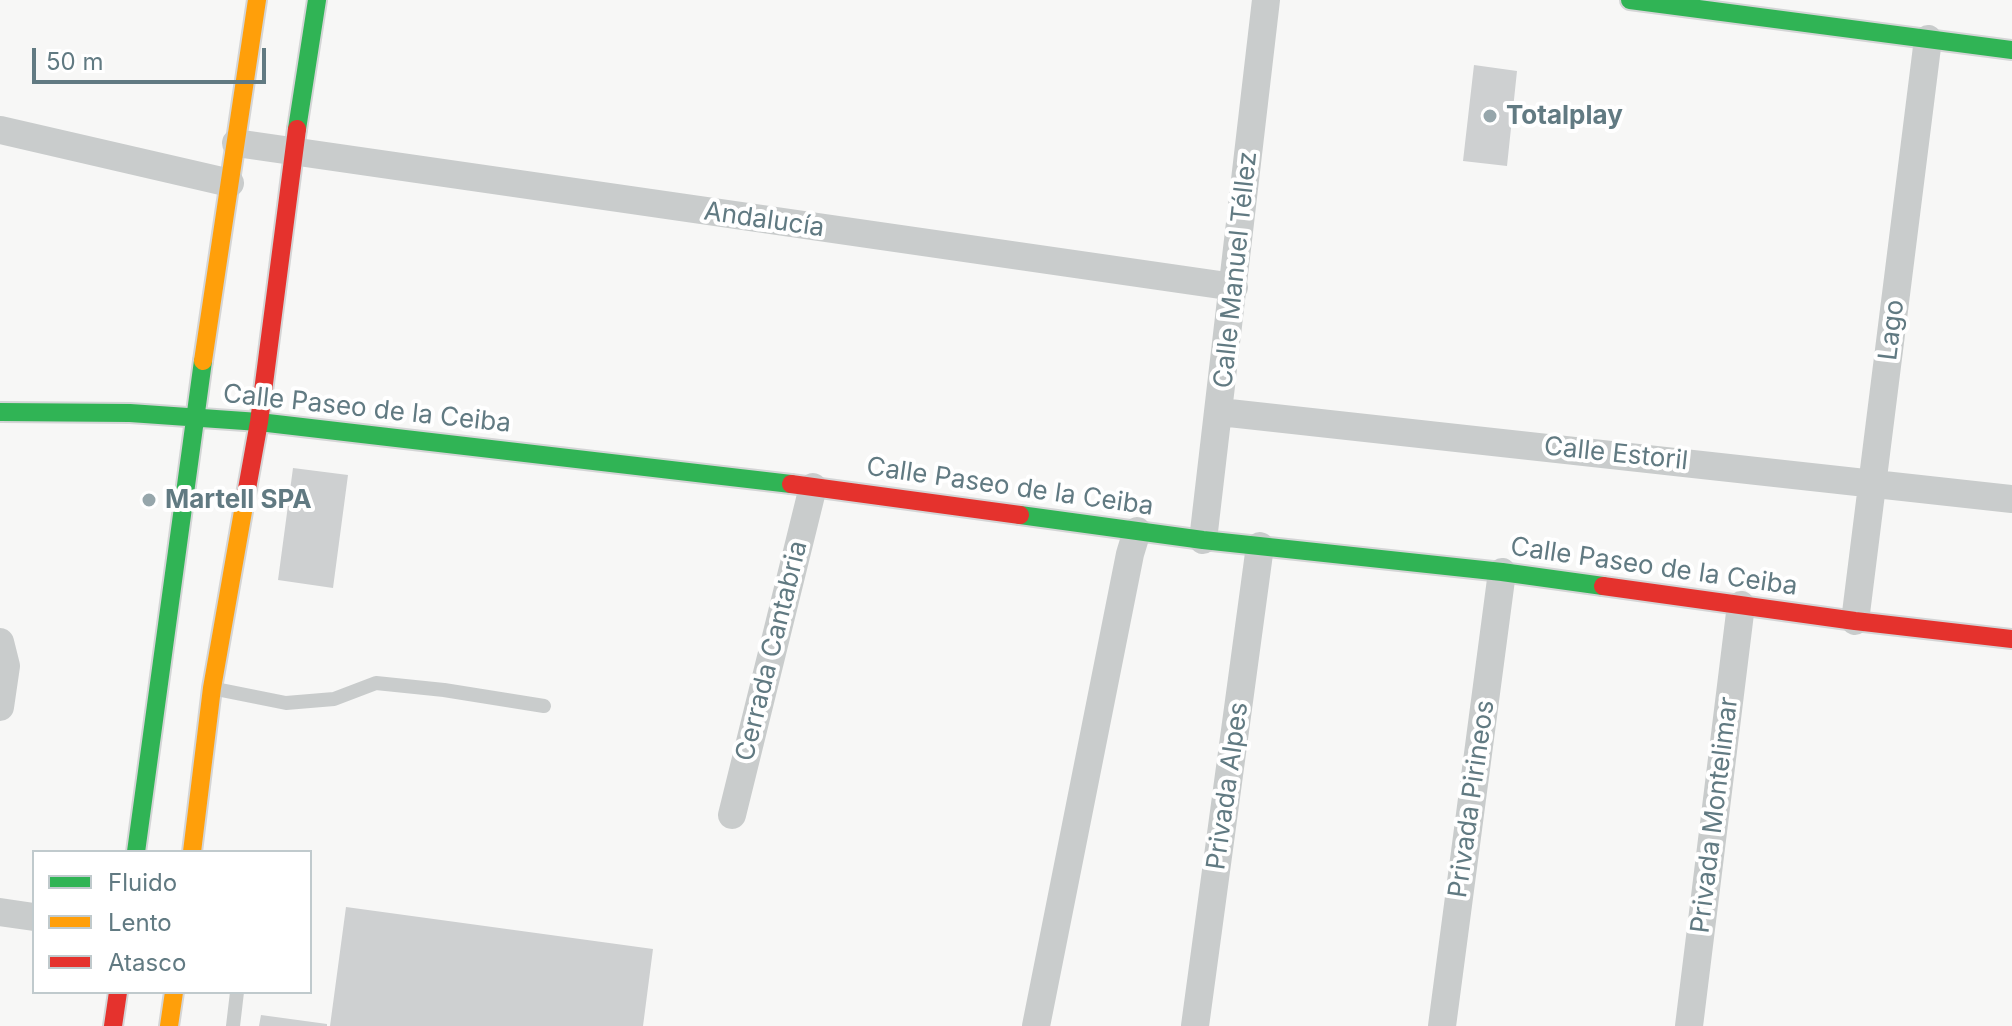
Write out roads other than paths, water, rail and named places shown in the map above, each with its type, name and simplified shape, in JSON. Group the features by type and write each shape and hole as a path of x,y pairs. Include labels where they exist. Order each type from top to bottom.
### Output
{"street":[{"path":"136,850 195,416 257,0"},
{"path":"192,850 212,688 259,422 293,152 317,0"},
{"name":"Calle Manuel Téllez","path":"1203,540 1266,0"},
{"path":"1630,0 2012,50"},
{"name":"Lago","path":"1855,621 1928,39"},
{"path":"0,130 230,183"},
{"name":"Andalucía","path":"236,143 1234,287"},
{"name":"Calle Paseo de la Ceiba","path":"0,412 62,410 259,422 813,487 1203,540 1502,572 1855,621 2012,639"},
{"name":"Calle Estoril","path":"1220,412 2012,499"},
{"name":"Cerrada Cantabria","path":"732,815 813,487"},
{"path":"1036,1026 1137,531"},
{"name":"Privada Alpes","path":"1195,1026 1260,546"},
{"name":"Privada Pirineos","path":"1442,1026 1502,572"},
{"name":"Privada Montelimar","path":"1689,1026 1741,605"},
{"path":"0,642 6,666 0,707"},
{"path":"0,912 32,917"},
{"path":"113,1026 118,994"},
{"path":"169,1026 174,994"}],"lane":[{"path":"212,688 286,703 334,699 376,683 544,706"},
{"path":"233,1026 237,994"}],"place":[{"name":"Totalplay","path":"1490,116"},
{"name":"Martell SPA","path":"149,500"}]}
